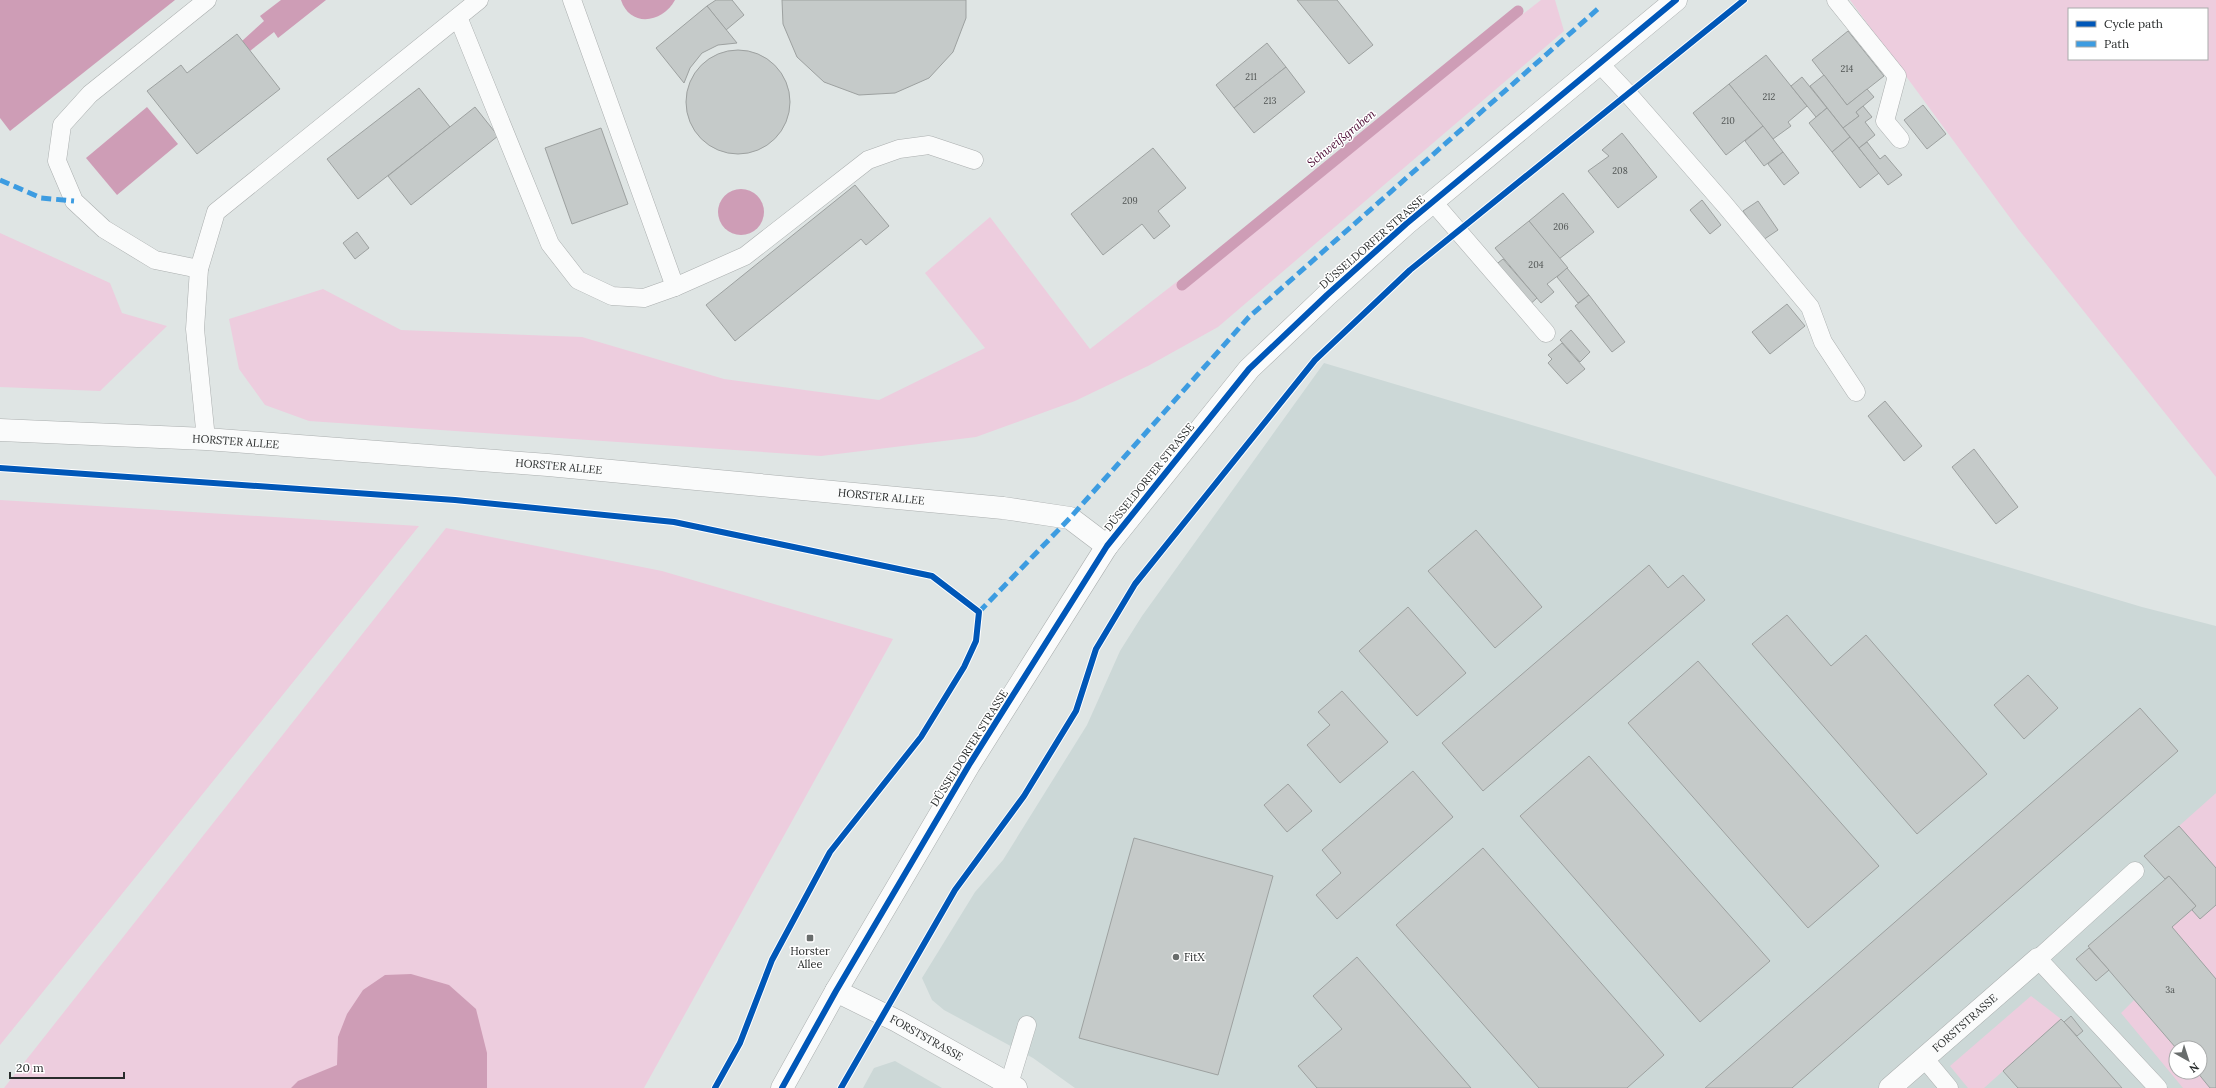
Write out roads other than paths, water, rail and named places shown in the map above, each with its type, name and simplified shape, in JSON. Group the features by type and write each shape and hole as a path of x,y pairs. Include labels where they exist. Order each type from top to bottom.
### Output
{"street":[{"name":"DÜSSELDORFER STRASSE","path":"782,1088 836,991 969,765 1107,546 1249,369 1327,295 1433,202 1676,0"},
{"name":"HORSTER ALLEE","path":"0,430 206,439 548,465 1003,508 1070,518 1107,546"},
{"name":"FORSTSTRASSE","path":"1890,1088 2038,958"},
{"name":"FORSTSTRASSE","path":"836,991 897,1022 1013,1086"}],"lane":[{"path":"199,269 155,260 104,229 74,201 57,161 62,125 90,94 207,0"},
{"path":"206,439 195,329 199,269 216,212 478,0"},
{"path":"572,0 675,287"},
{"path":"1836,0 1897,76 1885,121 1900,139"},
{"path":"458,16 550,244 578,280 612,296 644,298 675,287 745,256 868,160 899,149 929,145 974,160"},
{"path":"1599,63 1629,94 1720,199 1810,307 1823,342 1856,392"},
{"path":"1433,202 1546,332"},
{"path":"2135,870 2038,958 2158,1088"},
{"path":"1013,1086 1027,1025"},
{"path":"1924,1058 1949,1088"}],"waterway":[{"name":"Schweißgraben","path":"1182,285 1518,11"}],"place":[{"name":"Horster Allee","path":"810,938"},
{"name":"FitX","path":"1176,957"}]}
